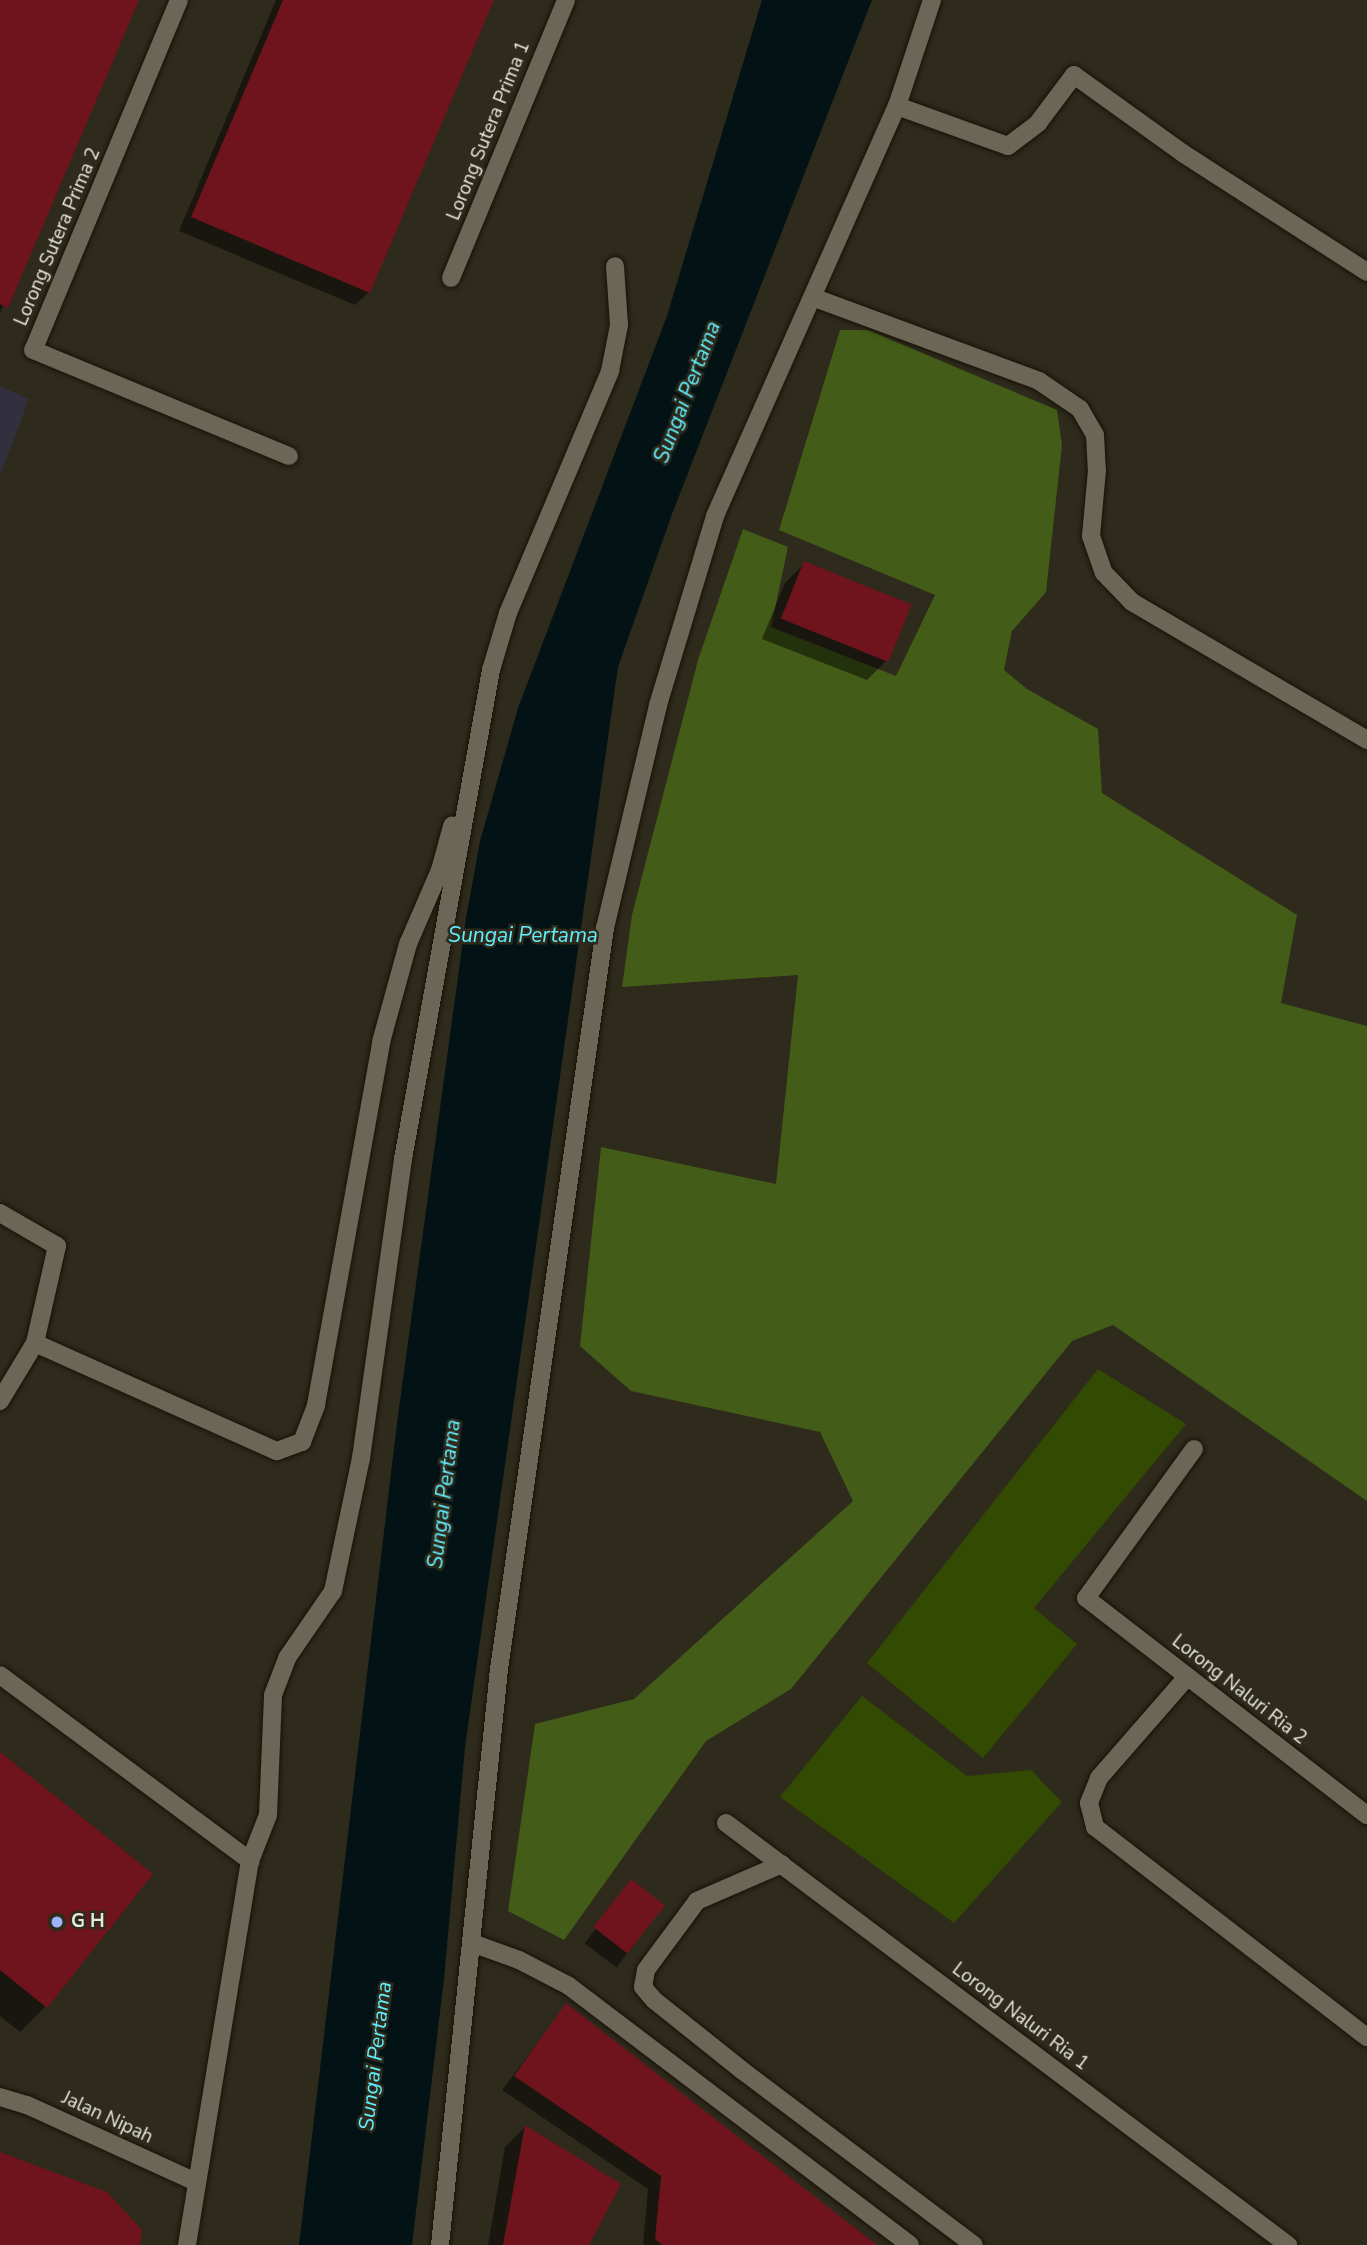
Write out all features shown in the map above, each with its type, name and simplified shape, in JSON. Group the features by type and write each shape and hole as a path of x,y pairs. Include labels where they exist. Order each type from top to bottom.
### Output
{"street":[{"name":"Lorong Sutera Prima 2","path":"179,0 33,351 289,456"},
{"name":"Lorong Sutera Prima 1","path":"451,278 566,0"},
{"path":"440,2245 499,1669 605,928 658,705 715,516 815,298 897,106 932,0"},
{"path":"897,106 1008,146 1038,123 1074,75 1184,154 1367,272"},
{"path":"35,1343 277,1451 302,1442 316,1405 381,1042 408,944 440,870 480,730 508,613 610,371 619,325 615,266"},
{"path":"815,298 1039,381 1080,409 1095,435 1097,471 1091,536 1104,573 1132,601 1367,740"},
{"path":"187,2245 194,2182 250,1861 268,1815 273,1695 287,1658 333,1591 361,1458 403,1159 480,730"},
{"path":"0,1213 57,1246 35,1343 0,1401"},
{"name":"Lorong Naluri Ria 2","path":"1194,1449 1087,1598 1367,1815"},
{"path":"0,1675 250,1861"},
{"path":"1187,1677 1099,1778 1089,1803 1095,1827 1367,2037"},
{"name":"Lorong Naluri Ria 1","path":"726,1822 1288,2245"},
{"path":"782,1864 697,1901 646,1970 643,1987 654,2000 949,2238 974,2245"},
{"path":"472,1943 519,1960 569,1986 910,2245"},
{"name":"Jalan Nipah","path":"0,2098 27,2105 194,2182"}],"shaded area":[{"path":"0,386 29,399 0,476"}],"green space":[{"path":"840,330 868,330 1057,410 1062,445 1046,592 1012,631 1004,670 1027,689 1098,729 1102,793 1297,915 1281,1003 1367,1026 1367,1501 1113,1325 1072,1341 791,1689 706,1741 564,1940 508,1911 535,1724 634,1699 853,1501 820,1432 631,1391 580,1346 601,1147 776,1184 798,975 622,987 632,915 698,660 743,529 788,547 771,627 896,676 935,595 779,530"},
{"path":"1098,1369 1186,1424 1034,1608 1077,1644 983,1758 867,1663"},
{"path":"862,1696 967,1776 1031,1770 1062,1802 954,1923 780,1797"}],"water":[{"name":"Sungai Pertama","path":"762,0 872,0 672,514 618,667 465,1747 444,1979 412,2245 299,2245 397,1423 466,918 480,841 518,708 667,316"}],"building":[{"path":"0,0 139,0 8,308 0,304"},
{"path":"283,0 494,0 370,293 191,217"},
{"path":"804,561 912,604 888,662 781,618"},
{"name":"G H","path":"0,1752 153,1874 47,2008 0,1970"},
{"path":"631,1879 665,1905 627,1954 593,1927"},
{"path":"566,2003 877,2245 662,2245 655,2239 661,2176 514,2076"},
{"path":"525,2125 621,2184 589,2245 503,2245"},
{"path":"0,2152 107,2192 142,2230 140,2245 0,2245"}],"place":[{"name":"G H","path":"57,1922"}]}
